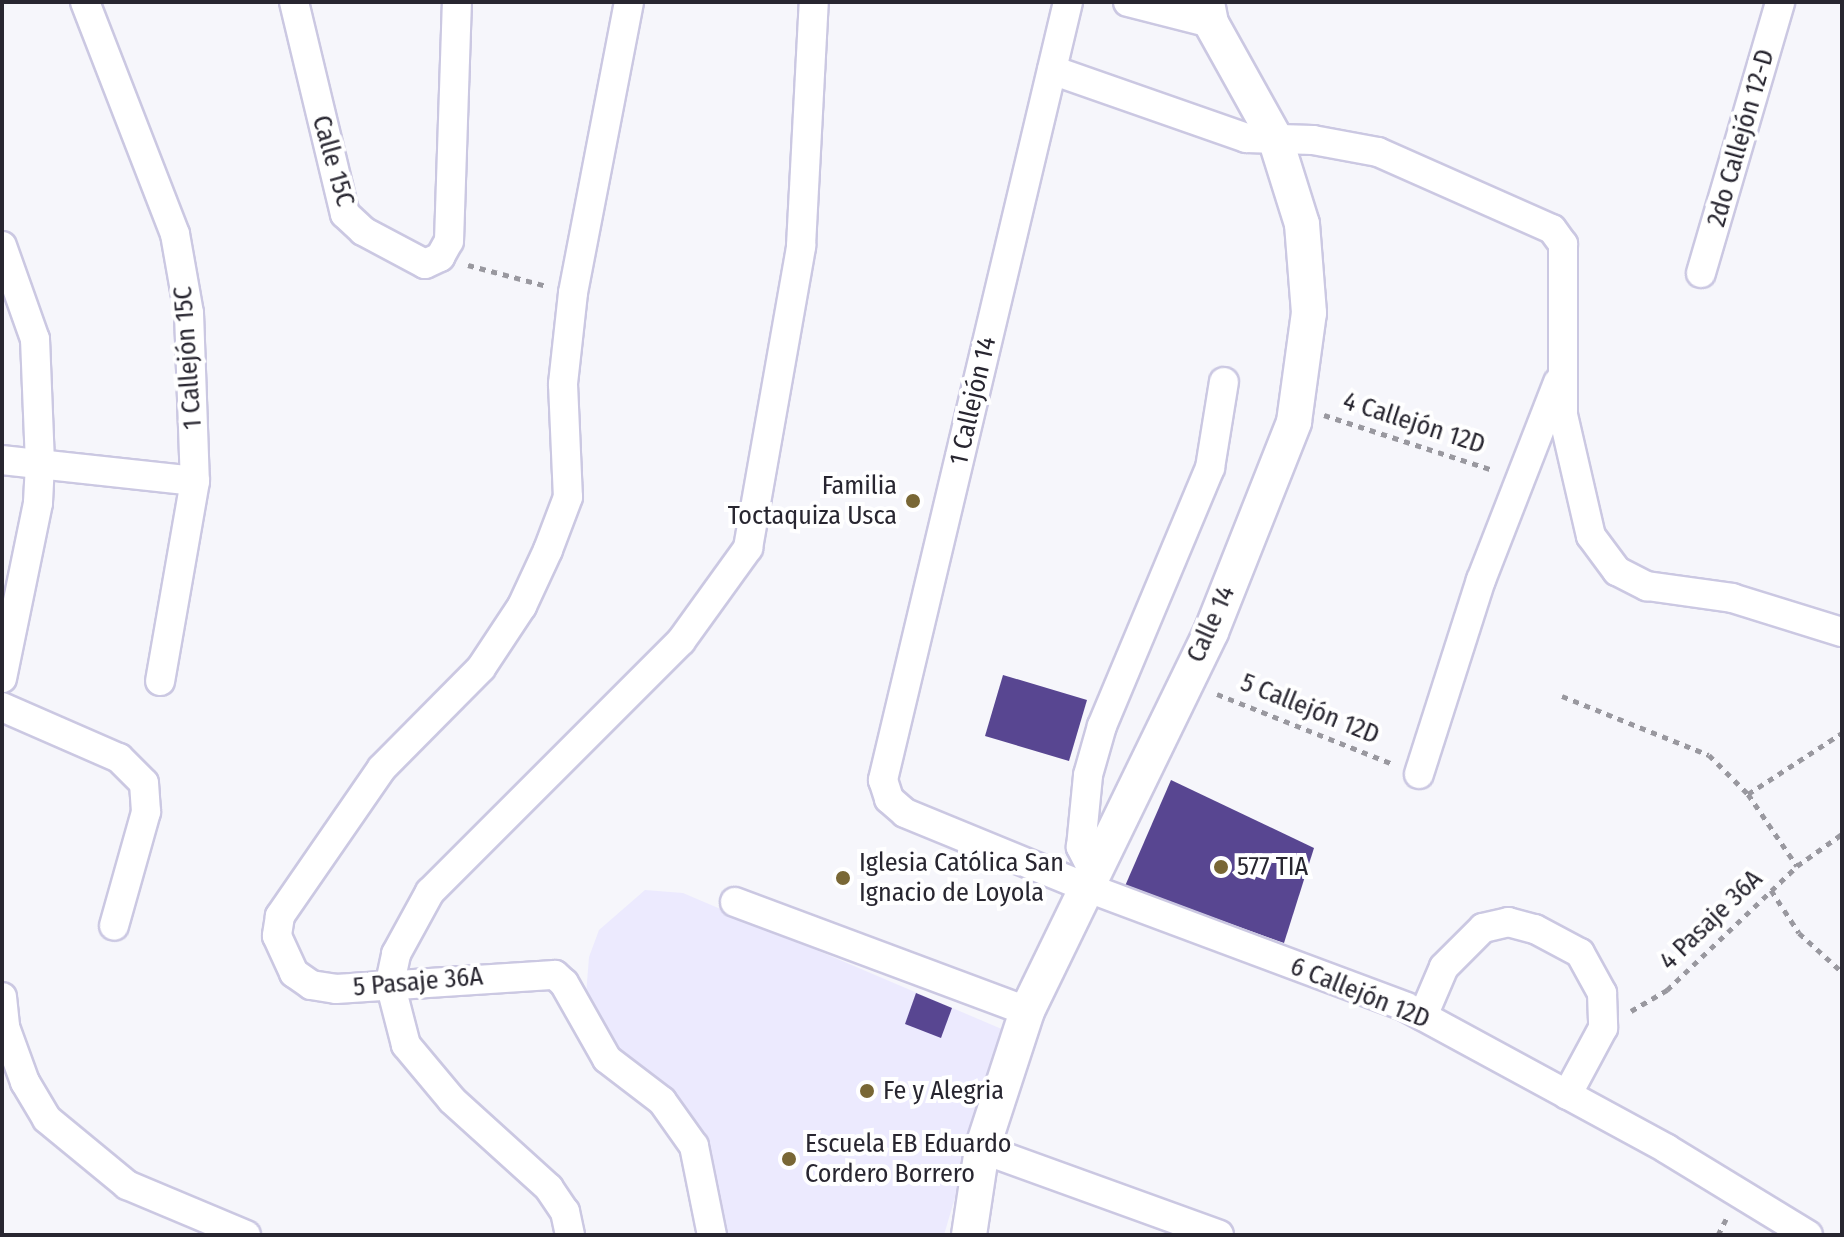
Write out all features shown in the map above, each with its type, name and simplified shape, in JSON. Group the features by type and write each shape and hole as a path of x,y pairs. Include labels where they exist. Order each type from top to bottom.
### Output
{"street":[{"name":"1 Callejón 15C","path":"85,2 175,234 189,313 195,481 160,681"},
{"name":"Calle 15C","path":"294,2 345,214 363,231 425,264 440,257"},
{"path":"440,257 449,241 457,2"},
{"path":"573,293 629,2"},
{"path":"570,1235 565,1212 549,1188 452,1100 406,1045 390,983 407,928 430,892 681,641 748,548 801,246 814,2"},
{"name":"1 Callejón 14","path":"889,799 883,780 1068,2"},
{"path":"1128,2 1209,12"},
{"name":"2do Callejón 12-D","path":"1701,273 1780,2"},
{"name":"Calle 14","path":"969,1235 982,1149 1027,1011 1087,878 1211,632 1296,406 1309,313 1302,224 1275,138 1209,12"},
{"path":"1052,70 1246,138 1275,138 1378,152 1552,229 1563,244 1563,415 1591,536 1617,571 1647,586 1732,598 1842,632"},
{"path":"2,246 35,339 40,464 38,503 2,678"},
{"name":"5 Pasaje 36A","path":"573,293 563,384 568,497 548,550 522,606 481,668 382,768 280,916 282,956 311,985 336,989 544,973 564,983 607,1059 662,1101 694,1146 712,1235"},
{"path":"1419,774 1519,478 1563,371"},
{"path":"1087,878 1081,847 1088,775 1102,726 1210,468 1224,382"},
{"path":"2,460 195,481"},
{"path":"2,707 119,758 144,783 146,812 114,926"},
{"name":"6 Callejón 12D","path":"889,799 905,813 1087,878 1423,1016 1567,1095 1808,1235"},
{"path":"735,902 1027,1011"},
{"path":"1423,1016 1444,967 1483,928 1508,922 1535,929 1580,953 1602,993 1603,1028 1567,1095"},
{"path":"2,997 5,1027 20,1068 47,1119 127,1185 246,1235"},
{"path":"982,1149 1219,1235"}],"path":[{"path":"440,257 573,293"},
{"name":"4 Callejón 12D","path":"1296,406 1519,478"},
{"name":"5 Callejón 12D","path":"1186,681 1419,774"},
{"path":"1562,696 1709,755 1748,794 1797,866"},
{"path":"1748,794 1842,733"},
{"name":"4 Pasaje 36A","path":"1603,1028 1667,990 1797,866 1842,834"},
{"path":"1771,890 1799,933 1842,972"}],"shaded area":[{"path":"645,890 683,893 1004,1030 944,1235 719,1235 703,1135 627,1062 601,1027 586,995 589,957 599,930"}],"building":[{"path":"1003,675 1087,700 1069,761 985,736"},
{"name":"577 TIA","path":"1171,780 1314,848 1284,943 1125,886"},
{"path":"916,993 952,1008 941,1038 905,1024"}],"place":[{"name":"Familia Toctaquiza Usca","path":"913,501"},
{"name":"577 TIA","path":"1221,867"},
{"name":"Iglesia Católica San Ignacio de Loyola","path":"843,878"},
{"name":"Fe y Alegria","path":"867,1091"},
{"name":"Escuela EB Eduardo Cordero Borrero","path":"789,1159"}]}
